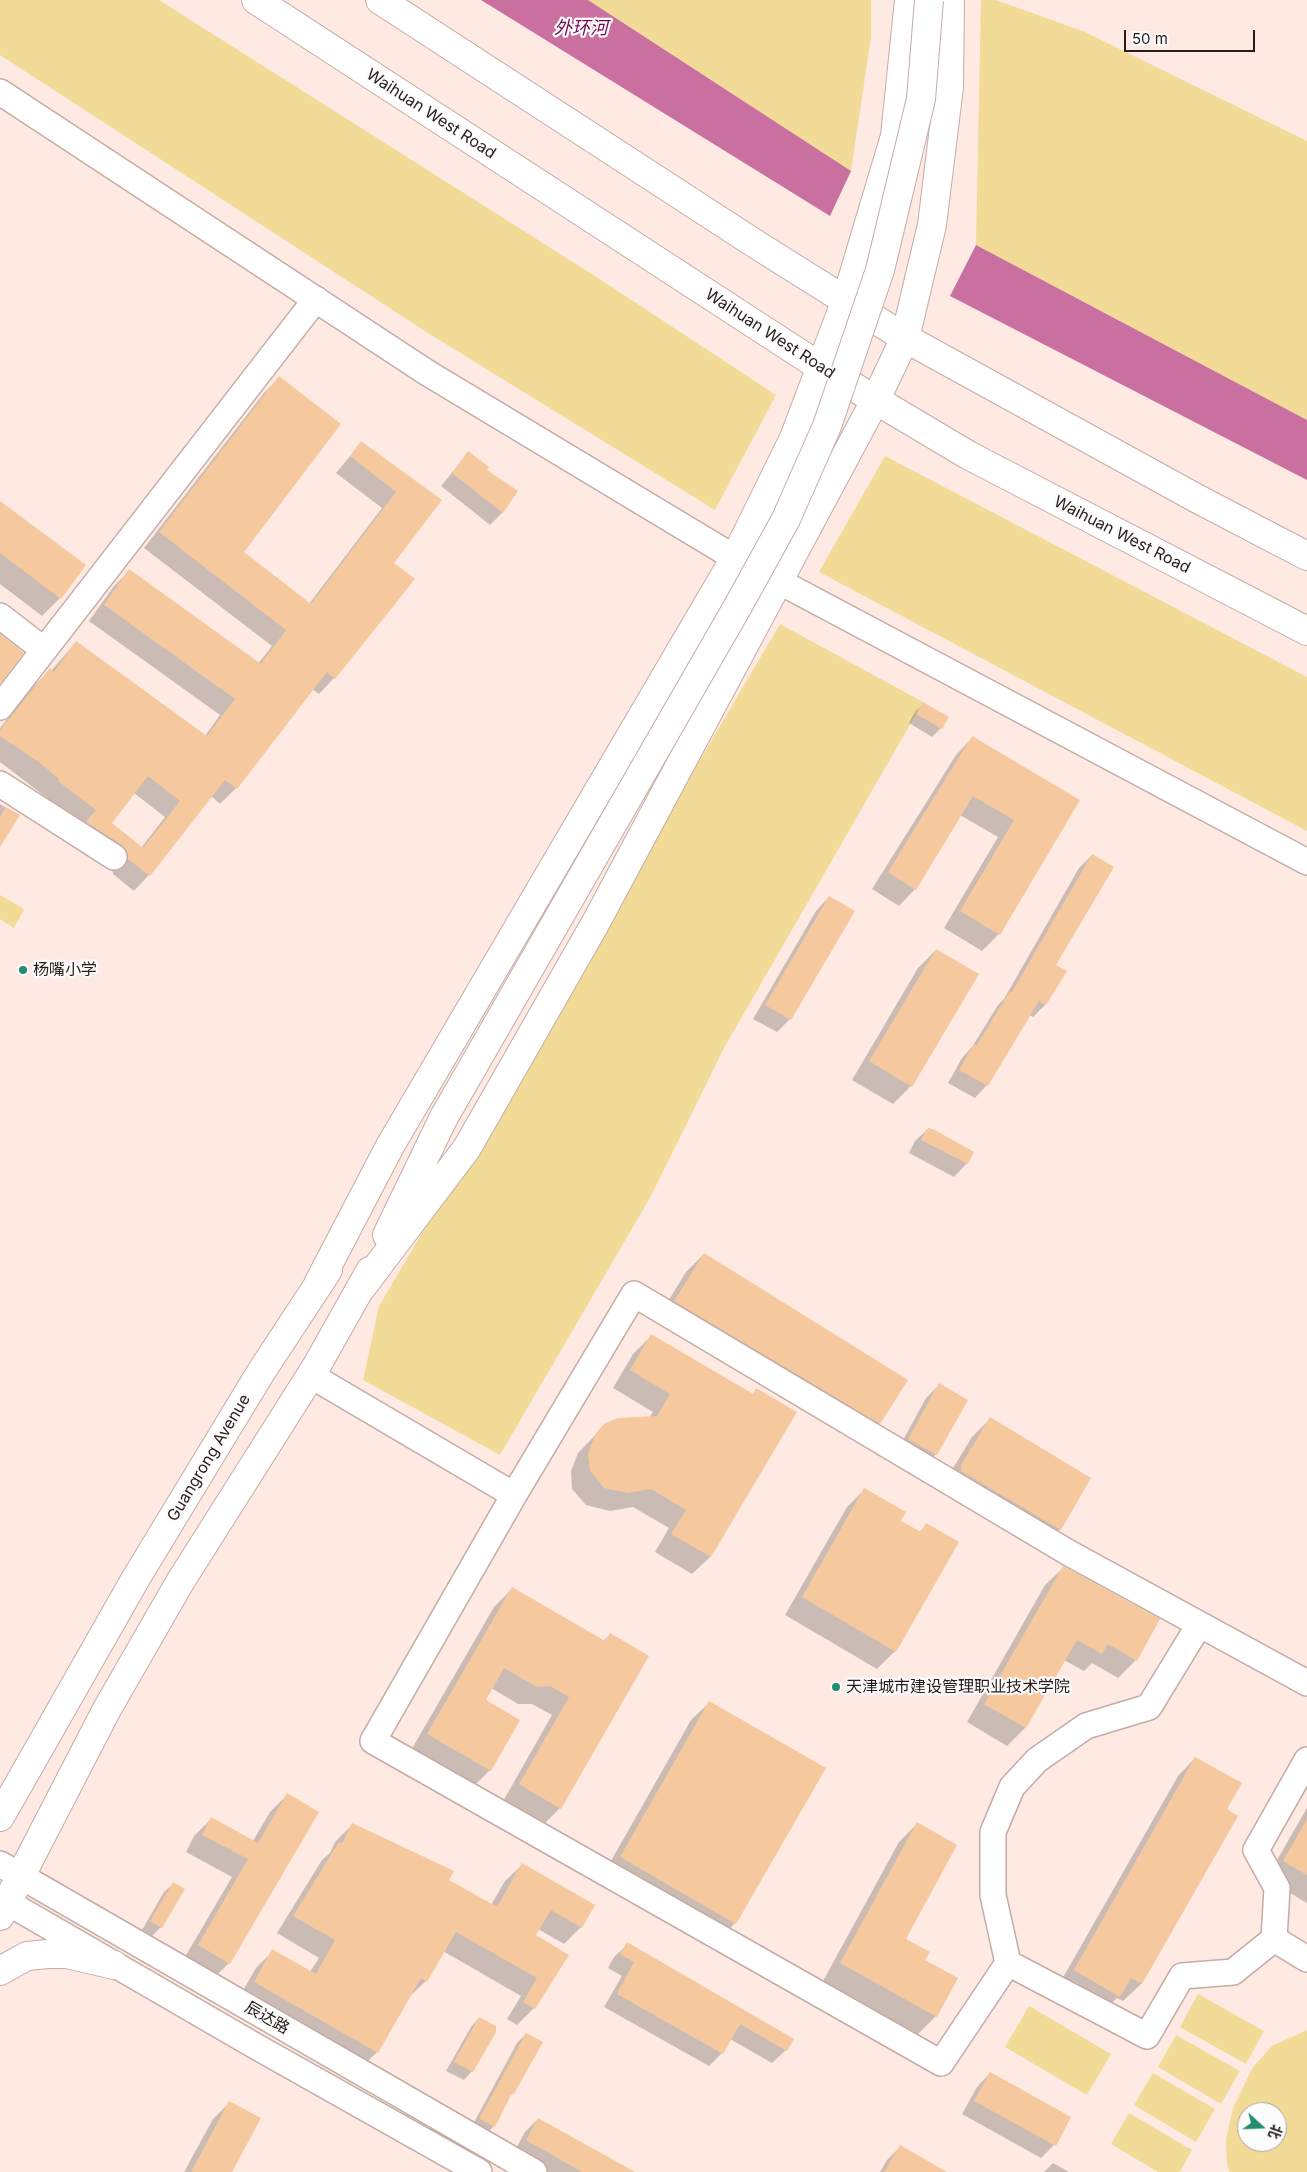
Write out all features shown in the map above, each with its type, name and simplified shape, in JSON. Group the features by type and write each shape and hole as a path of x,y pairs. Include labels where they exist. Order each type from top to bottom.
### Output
{"main road":[{"name":"Waihuan West Road","path":"256,0 822,368 968,455 1307,630"},
{"path":"380,0 754,244 905,338 1187,493 1307,556"},
{"path":"318,1284 390,1146 735,558 794,438 822,368 846,300 895,136 909,0"},
{"path":"7,1910 10,1870 107,1709 180,1582 310,1375 362,1287 444,1117 738,606 786,519 827,426 880,270 921,99 929,0"},
{"path":"362,1287 467,1148 595,924 876,399 905,338 932,225 950,87 950,0"},
{"name":"Guangrong Avenue","path":"0,1817 136,1578 318,1284 444,1117"},
{"path":"0,1971 27,1956 48,1954 67,1954 114,1964"}],"street":[{"path":"0,92 426,372 735,558 1307,862"},
{"path":"0,707 316,299"},
{"path":"0,616 44,650"},
{"path":"0,784 114,857"},
{"path":"1199,1625 1149,1707 1086,1726 1036,1760 1012,1787 994,1832 993,1895 1008,1963 941,2063 373,1741 514,1495 634,1294 1069,1554 1307,1683"},
{"path":"310,1375 514,1495"},
{"path":"1008,1963 1147,2036 1182,1976 1234,1972 1274,1939 1277,1888 1256,1850 1307,1760"},
{"name":"辰达路","path":"10,1870 534,2172"},
{"path":"7,1910 68,1918 128,1938"},
{"name":"辰达路","path":"7,1910 114,1964 479,2172"},
{"path":"1274,1939 1307,1959"}],"shaded area":[{"path":"0,0 159,0 598,278 776,395 715,510 428,333 0,55"},
{"path":"588,0 871,0 871,37 851,171"},
{"path":"981,0 996,0 1085,32 1307,141 1307,420 976,245"},
{"path":"885,456 1307,677 1307,831 819,572"},
{"path":"780,624 923,702 724,1048 651,1196 500,1455 363,1380 379,1306"},
{"path":"0,895 24,909 14,928 0,919"},
{"path":"1198,1994 1264,2031 1246,2064 1180,2027"},
{"path":"1029,2006 1111,2054 1087,2095 1005,2047"},
{"path":"1307,2030 1307,2172 1230,2172 1227,2165 1226,2140 1233,2108 1253,2067 1272,2046"},
{"path":"1176,2035 1240,2071 1221,2104 1158,2067"},
{"path":"1153,2073 1215,2109 1196,2142 1134,2105"},
{"path":"1129,2113 1192,2150 1180,2172 1158,2172 1111,2144"}],"water":[{"name":"外环河","path":"481,0 588,0 851,171 830,216"},
{"path":"976,245 1307,420 1307,480 950,296"}],"building":[{"path":"279,376 341,424 244,552 311,604 396,492 350,456 361,441 442,500 394,563 415,579 335,679 327,672 237,789 225,780 150,876 128,859 127,851 122,845 86,822 96,810 58,781 59,779 40,763 0,736 0,730 50,668 54,672 76,641 207,736 235,699 104,605 129,569 261,664 286,630 159,532","holes":["148,776 180,801 143,848 112,823"]},
{"path":"468,451 489,467 487,470 518,491 503,513 452,473"},
{"path":"0,501 86,565 61,599 0,553"},
{"path":"0,634 24,653 0,684"},
{"path":"923,702 949,717 942,729 916,714"},
{"path":"972,736 1080,800 1000,935 960,911 1014,820 973,796 916,890 888,872"},
{"path":"6,807 20,815 0,847 0,817"},
{"path":"1092,854 1114,867 1056,965 1067,971 1046,1005 1039,1001 988,1086 959,1070 974,1044 977,1045 1010,991 1012,992"},
{"path":"829,896 855,911 791,1020 765,1005"},
{"path":"936,949 979,974 912,1087 869,1061"},
{"path":"927,1129 933,1129 974,1152 968,1164 921,1140"},
{"path":"704,1253 908,1380 880,1424 674,1301"},
{"path":"651,1334 753,1394 756,1388 797,1412 711,1557 671,1534 686,1510 651,1489 628,1493 604,1488 590,1471 588,1453 596,1433 605,1423 618,1418 657,1416 670,1394 630,1370"},
{"path":"939,1383 968,1400 937,1455 908,1439"},
{"path":"990,1417 1091,1478 1061,1530 961,1471 961,1465"},
{"path":"864,1488 906,1512 901,1521 921,1532 926,1523 959,1542 896,1652 802,1597"},
{"path":"1063,1566 1160,1619 1137,1661 1108,1644 1102,1654 1077,1640 1026,1728 984,1704"},
{"path":"512,1587 605,1641 610,1633 649,1656 561,1809 519,1784 569,1697 550,1686 537,1687 504,1668 486,1700 520,1720 491,1771 427,1734"},
{"path":"709,1701 826,1768 736,1924 620,1857"},
{"path":"1195,1757 1242,1783 1227,1809 1238,1816 1142,1984 1131,1978 1120,1997 1074,1970"},
{"path":"287,1793 319,1812 230,1964 198,1945 248,1859 202,1835 211,1817 258,1843"},
{"path":"1307,1819 1307,1875 1283,1861"},
{"path":"917,1822 957,1845 906,1939 930,1952 925,1960 958,1978 937,2017 840,1963"},
{"path":"352,1823 454,1871 449,1880 497,1907 522,1863 595,1905 582,1928 551,1910 536,1935 569,1955 535,2009 523,2002 537,1978 456,1932 427,1982 421,1978 378,2053 254,1982 272,1949 316,1974 335,1940 293,1916 339,1842 342,1843"},
{"path":"173,1882 185,1889 162,1928 150,1921"},
{"path":"627,1942 794,2039 787,2051 740,2024 723,2054 617,1994 634,1962 620,1954"},
{"path":"479,2017 496,2026 496,2032 473,2072 454,2062"},
{"path":"526,2033 543,2042 514,2094 512,2093 495,2127 479,2119"},
{"path":"990,2072 1071,2117 1056,2146 974,2101"},
{"path":"229,2101 261,2118 232,2172 191,2172"},
{"path":"538,2118 635,2172 582,2172 526,2140"},
{"path":"900,2145 947,2172 884,2172"}],"place":[{"name":"杨嘴小学","path":"23,970"},
{"name":"天津城市建设管理职业技术学院","path":"836,1687"}]}
